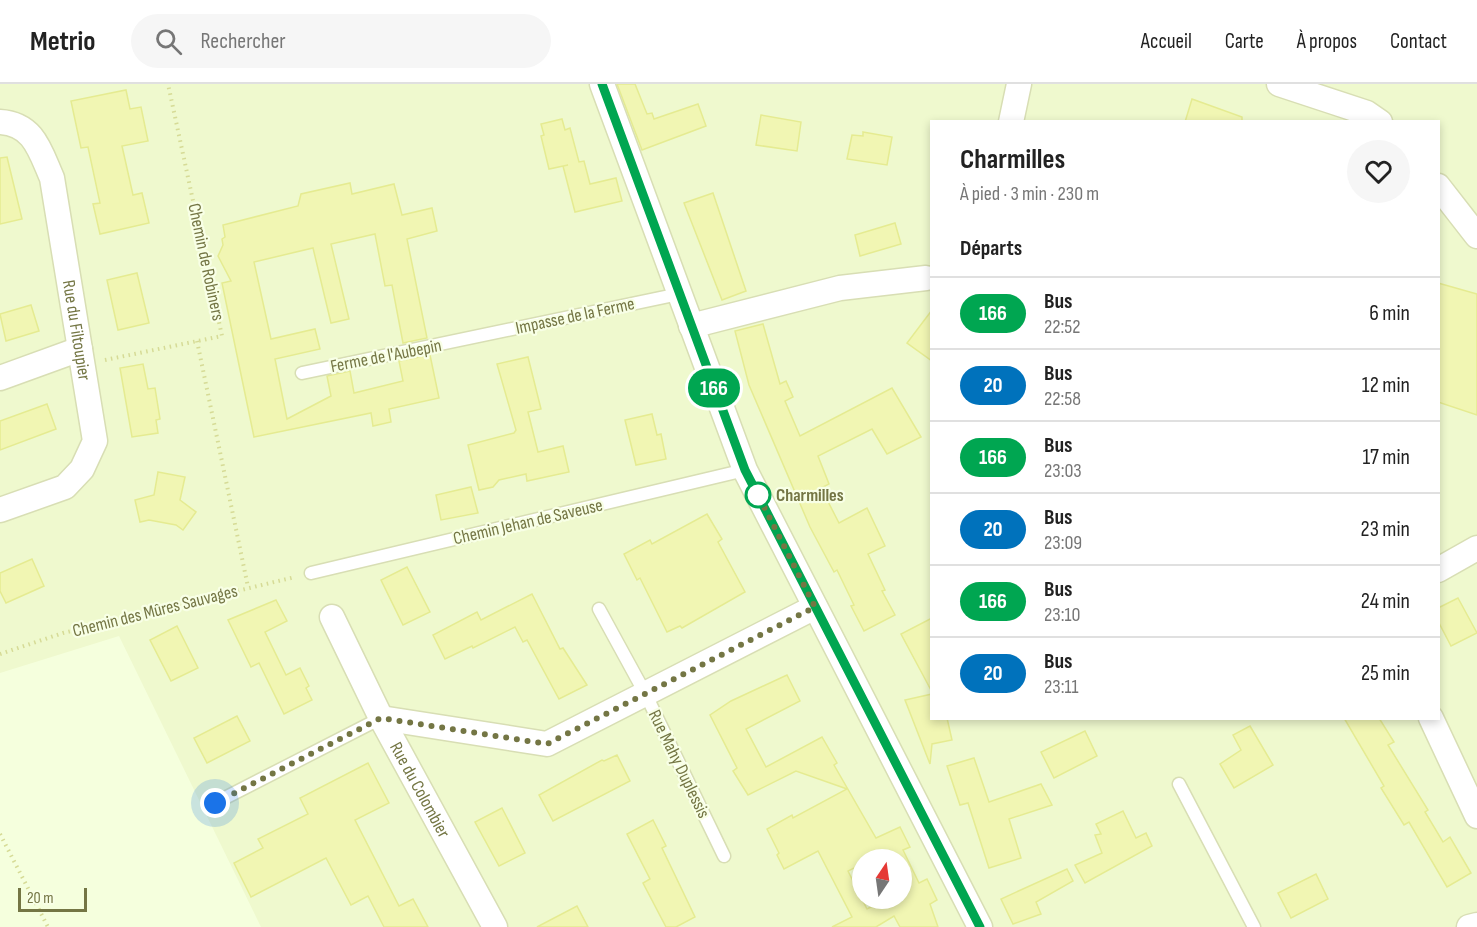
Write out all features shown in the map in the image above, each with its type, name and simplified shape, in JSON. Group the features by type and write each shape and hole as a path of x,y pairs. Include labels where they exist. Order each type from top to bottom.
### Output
{"street":[{"path":"602,84 745,470 980,927"},
{"path":"1011,120 1019,84"},
{"path":"1279,84 1367,112 1377,120"},
{"name":"Rue du Filtoupier","path":"0,122 14,123 34,138 52,178 95,441 82,470 64,486 0,510"},
{"path":"1440,189 1477,236"},
{"path":"691,326 840,288 930,276"},
{"path":"0,378 82,357"},
{"path":"1440,569 1477,548"},
{"path":"381,718 547,744 815,607"},
{"name":"Rue du Colombier","path":"332,617 381,718 495,927"},
{"path":"1432,720 1477,816"},
{"path":"1469,927 1477,925"}],"lane":[{"name":"Impasse de la Ferme","path":"470,339 680,294"},
{"name":"Ferme de l'Aubepin","path":"302,373 470,339"},
{"name":"Chemin Jehan de Saveuse","path":"311,573 745,470"},
{"name":"Rue Mahy Duplessis","path":"599,609 646,695 724,856"},
{"path":"215,803 381,718"},
{"path":"1179,784 1254,927"}],"path":[{"name":"Chemin de Robiners","path":"82,357 222,336 168,84"},
{"path":"197,341 248,587"},
{"name":"Chemin des Mûres Sauvages","path":"0,654 63,633 311,573"},
{"path":"0,834 48,927"}],"shaded area":[{"path":"0,84 1477,84 1477,927 261,927 119,636 0,673"}],"building":[{"path":"617,84 635,84 647,114 652,113 654,119 698,104 706,126 642,150"},
{"path":"126,90 130,109 141,107 148,141 122,146 133,195 142,193 149,223 100,234 93,204 100,203 88,147 81,148 71,101"},
{"path":"1192,99 1242,117 1242,120 1186,120"},
{"path":"761,115 801,122 797,151 756,145"},
{"path":"562,119 565,130 570,128 579,162 584,161 590,184 616,178 622,201 575,212 563,166 549,169 541,136 544,135 541,124"},
{"path":"863,132 892,137 887,165 847,159 852,135 863,136"},
{"path":"7,157 22,219 0,224 0,158"},
{"path":"350,183 352,194 394,184 402,215 432,208 437,231 407,239 427,338 403,343 392,285 385,286 375,234 331,244 349,319 331,323 313,248 254,262 271,339 315,329 320,349 275,359 287,419 331,396 327,376 350,371 354,393 403,381 399,361 430,355 439,398 389,409 391,422 373,426 371,413 254,437 222,283 231,281 218,256 223,245 222,239 225,237 223,225 298,206 301,194"},
{"path":"713,193 746,291 722,300 684,203"},
{"path":"895,223 901,244 860,256 855,235"},
{"path":"137,273 149,323 118,330 107,280"},
{"path":"1440,284 1477,294 1477,415 1440,403"},
{"path":"31,305 39,331 6,341 0,314"},
{"path":"930,313 930,360 907,343"},
{"path":"763,324 780,384 786,381 793,397 785,401 800,436 892,388 921,437 887,454 872,429 818,456 829,484 821,488 839,523 867,508 885,546 868,554 885,590 882,591 895,615 864,631 837,570 834,572 810,527 749,385 735,331"},
{"path":"528,357 541,409 528,412 538,452 563,446 569,472 527,481 526,474 499,480 493,487 479,490 468,445 514,433 516,430 497,364"},
{"path":"143,364 148,389 155,388 160,419 156,420 158,433 132,437 120,368"},
{"path":"47,404 56,429 0,450 0,421"},
{"path":"652,414 657,435 661,434 666,459 636,465 625,420"},
{"path":"158,472 185,477 180,500 196,512 183,530 176,525 149,520 140,522 135,500 154,495"},
{"path":"471,487 478,513 441,520 436,495"},
{"path":"707,514 722,539 718,542 745,592 682,628 680,626 667,632 640,578 637,580 624,554 650,540 652,544"},
{"path":"32,559 44,586 6,603 0,591 0,573"},
{"path":"407,567 430,612 403,625 381,580"},
{"path":"532,594 560,649 563,648 587,685 559,699 527,640 523,642 515,627 445,659 433,635 477,612 481,620"},
{"path":"1458,598 1477,633 1451,646 1440,625 1440,607"},
{"path":"276,600 287,621 265,632 286,675 300,668 309,686 306,688 312,700 284,714 259,663 251,667 228,620"},
{"path":"930,619 930,688 901,634"},
{"path":"177,626 198,668 171,681 150,640"},
{"path":"787,675 800,701 746,729 766,767 822,737 837,763 834,765 876,838 900,827 910,847 905,849 852,849 852,869 848,871 852,879 852,909 912,909 912,869 919,883 927,879 937,900 930,904 938,927 900,927 894,916 876,927 832,927 852,917 818,851 784,869 767,829 847,789 796,771 748,795 733,771 737,768 710,715 731,701"},
{"path":"930,694 930,720 947,720 952,740 932,744 930,764 905,700"},
{"path":"237,716 250,741 207,763 194,738"},
{"path":"1345,720 1380,720 1394,742 1388,745 1428,810 1425,812 1443,842 1450,837 1471,873 1447,887 1409,822 1404,825 1381,788 1384,786"},
{"path":"1250,726 1273,765 1234,788 1220,764 1241,750 1233,735"},
{"path":"1085,731 1097,756 1054,778 1041,752"},
{"path":"617,755 630,781 553,821 539,795 602,760"},
{"path":"974,758 989,802 1041,784 1052,805 1009,819 1021,858 989,868 968,803 960,805 947,766"},
{"path":"368,763 389,803 355,820 399,906 413,899 428,927 384,927 368,896 351,905 326,858 251,897 234,863 263,848 258,839 308,814 300,798"},
{"path":"502,808 525,853 499,866 475,822"},
{"path":"1123,811 1136,838 1146,833 1152,846 1085,883 1075,865 1102,853 1095,835 1101,834 1096,824"},
{"path":"653,820 666,846 662,848 695,917 676,927 666,927 643,883 650,879 627,834"},
{"path":"1067,869 1073,881 1036,902 1041,914 1013,924 1001,899"},
{"path":"1316,874 1328,899 1291,918 1278,893"},
{"path":"577,906 588,927 537,927"}],"bus line":[{"name":"166","path":"602,84 745,470 980,927"}],"place":[{"name":"Charmilles","path":"758,495"}],"route":[{"path":"215,803 381,718 547,744 815,607 755,489 758,495"}]}
